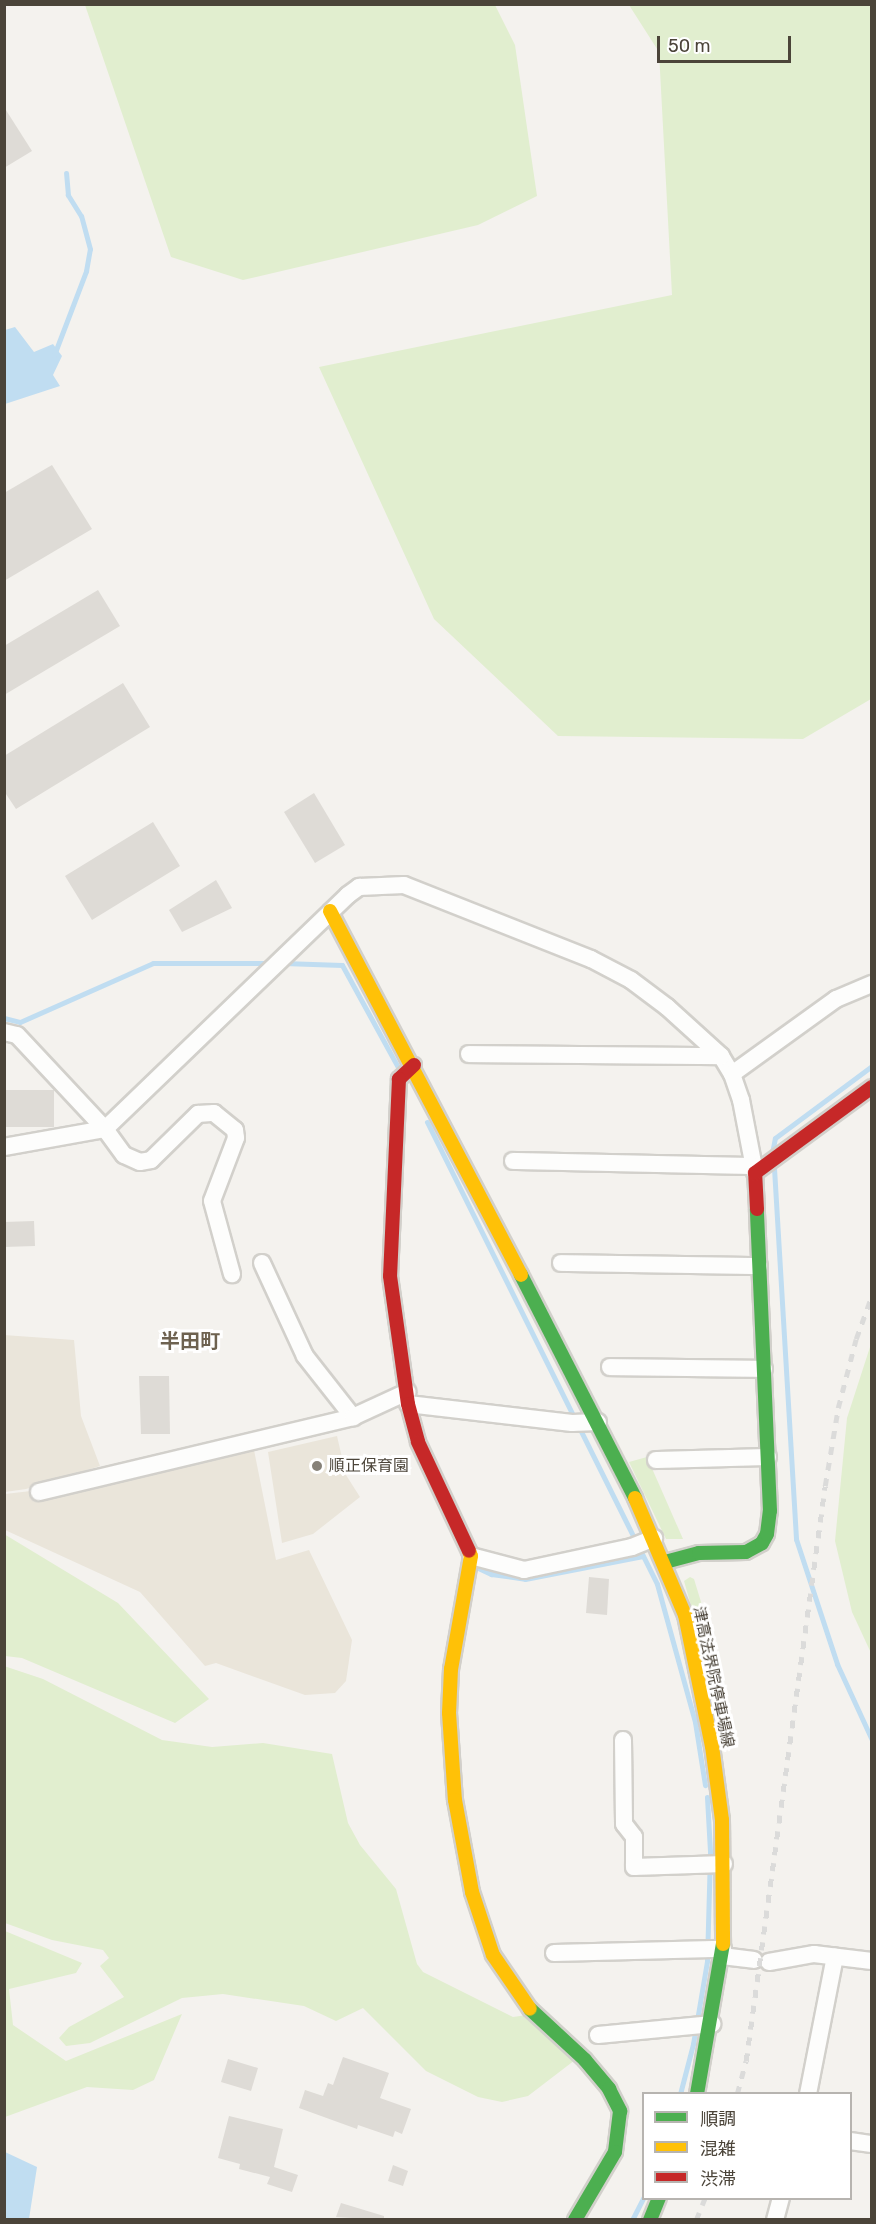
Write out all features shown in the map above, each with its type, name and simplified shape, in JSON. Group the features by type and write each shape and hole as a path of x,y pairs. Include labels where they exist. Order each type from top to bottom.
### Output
{"street":[{"path":"4,1148 105,1129 275,963 359,887 385,883 429,893 591,959 631,980 721,1056 732,1074 741,1100 757,1169 770,1523 762,1543 746,1552 699,1553 665,1562"},
{"name":"津高法界院停車場線","path":"330,911 406,1071 585,1423 643,1543 665,1562 685,1615 700,1681 722,1820 715,1864 715,1951 702,2025 697,2092"},
{"path":"732,1074 836,999 872,984"},
{"path":"4,1032 17,1035 105,1129 124,1155 140,1162 151,1160 202,1112 214,1113 235,1130 234,1147 212,1201 231,1274"},
{"path":"469,1054 721,1056"},
{"path":"406,1071 389,1253 403,1397 418,1443 470,1561 451,1669 449,1713 455,1800 472,1892 492,1955 524,2004 585,2060 609,2089 620,2111 620,2135 615,2152 575,2220"},
{"path":"513,1161 757,1169 872,1087"},
{"path":"262,1263 305,1356 353,1417"},
{"path":"561,1263 759,1266"},
{"path":"610,1367 764,1369"},
{"path":"39,1492 353,1417 403,1397 585,1423"},
{"path":"656,1460 768,1457"},
{"path":"470,1561 525,1570 643,1543"},
{"path":"623,1740 624,1824 634,1837 634,1867 715,1864"},
{"path":"554,1953 715,1951 762,1961 814,1954 872,1961"},
{"path":"808,2092 835,1957"},
{"path":"598,2036 702,2025"},
{"path":"852,2141 872,2144"},
{"path":"650,2220 659,2200"},
{"path":"775,2220 780,2200"}],"shaded area":[{"path":"4,1335 74,1340 81,1416 100,1466 26,1489 5,1492"},
{"path":"337,1436 346,1475 360,1497 313,1534 282,1543 268,1452"},
{"path":"254,1450 276,1560 309,1550 352,1640 346,1681 335,1693 305,1695 216,1663 205,1666 140,1592 5,1530 5,1494 31,1491 35,1501"}],"green space":[{"path":"85,5 495,5 515,45 537,196 478,225 243,280 171,257"},
{"path":"629,5 871,5 871,699 803,739 558,736 434,619 319,367 672,295 659,52"},
{"path":"871,1344 871,1653 852,1612 835,1541 847,1418"},
{"path":"647,1457 683,1539 666,1539 629,1462"},
{"path":"4,1534 118,1603 209,1699 175,1723 22,1658 5,1656"},
{"path":"690,1577 694,1579 721,1673 717,1674 700,1637 684,1581"},
{"path":"4,1666 43,1679 162,1740 212,1747 263,1743 332,1754 348,1823 360,1845 396,1889 417,1964 423,1972 513,2017 527,2015 575,2060 528,2096 502,2102 478,2097 426,2071 363,2008 336,2021 304,2006 223,1994 182,1998 90,2043 66,2046 59,2038 69,2027 124,1997 100,1966 109,1958 103,1950 52,1940 5,1923"},
{"path":"5,1931 82,1963 76,1973 9,1989 13,2025 66,2061 182,2014 154,2080 133,2090 87,2087 5,2117"}],"water":[{"path":"15,327 34,352 53,344 62,356 53,375 60,386 5,404 5,330"},
{"path":"5,2152 37,2167 29,2219 5,2219"}],"building":[{"path":"4,107 32,151 4,168"},
{"path":"52,465 92,529 4,581 4,493"},
{"path":"98,590 120,626 4,695 4,646"},
{"path":"123,683 150,727 16,809 4,791 4,756"},
{"path":"314,793 345,845 315,863 284,812"},
{"path":"153,822 180,866 92,920 65,876"},
{"path":"216,880 232,908 182,932 169,910"},
{"path":"4,1090 54,1090 54,1127 4,1127"},
{"path":"34,1221 35,1246 4,1247 4,1222"},
{"path":"139,1376 169,1376 170,1434 141,1434"},
{"path":"589,1577 609,1579 607,1615 586,1613"},
{"path":"343,2057 389,2073 380,2098 411,2109 402,2134 395,2131 393,2137 358,2125 357,2129 299,2108 305,2090 323,2096 328,2083 333,2085"},
{"path":"228,2059 258,2068 251,2091 221,2082"},
{"path":"229,2116 283,2129 274,2167 298,2175 292,2192 267,2184 270,2177 239,2169 240,2164 218,2158"},
{"path":"393,2165 408,2171 403,2186 388,2181"},
{"path":"341,2203 384,2216 384,2220 336,2217"}],"waterway":[{"path":"54,355 86,271 90,249 81,216 68,195 66,173"},
{"path":"4,1018 20,1022 153,963 271,963"},
{"path":"283,963 342,965 399,1069"},
{"path":"772,1153 775,1138 872,1066"},
{"path":"427,1122 657,1584 695,1722 705,1785"},
{"path":"774,1168 796,1539 837,1664 872,1740"},
{"path":"476,1567 491,1574 525,1579 643,1556"},
{"path":"681,2092 693,2044 707,1961 710,1851 707,1797"},
{"path":"632,2220 642,2200"}],"railway":[{"path":"738,2092 746,2061 825,1486 838,1408 856,1339 872,1295"},
{"path":"696,2220 704,2200"}],"traffic: fast":[{"path":"665,1562 699,1553 746,1552 762,1543 767,1534 770,1511 757,1209"},
{"path":"521,1275 635,1498"},
{"path":"697,2092 723,1944"},
{"path":"530,2009 585,2060 609,2089 620,2111 615,2152 575,2220"},
{"path":"650,2220 658,2200"}],"traffic: slow":[{"path":"330,911 521,1275"},
{"path":"635,1498 685,1615 712,1746 722,1820 723,1944"},
{"path":"469,1551 471,1556 451,1669 449,1713 455,1800 472,1892 493,1955 530,2009"}],"traffic: jam":[{"path":"414,1065 399,1079 390,1276 408,1404 418,1442 469,1551"},
{"path":"757,1209 755,1173 872,1087"}],"place":[{"name":"順正保育園","path":"317,1466"}],"district":[{"name":"半田町","path":"190,1341"}]}
